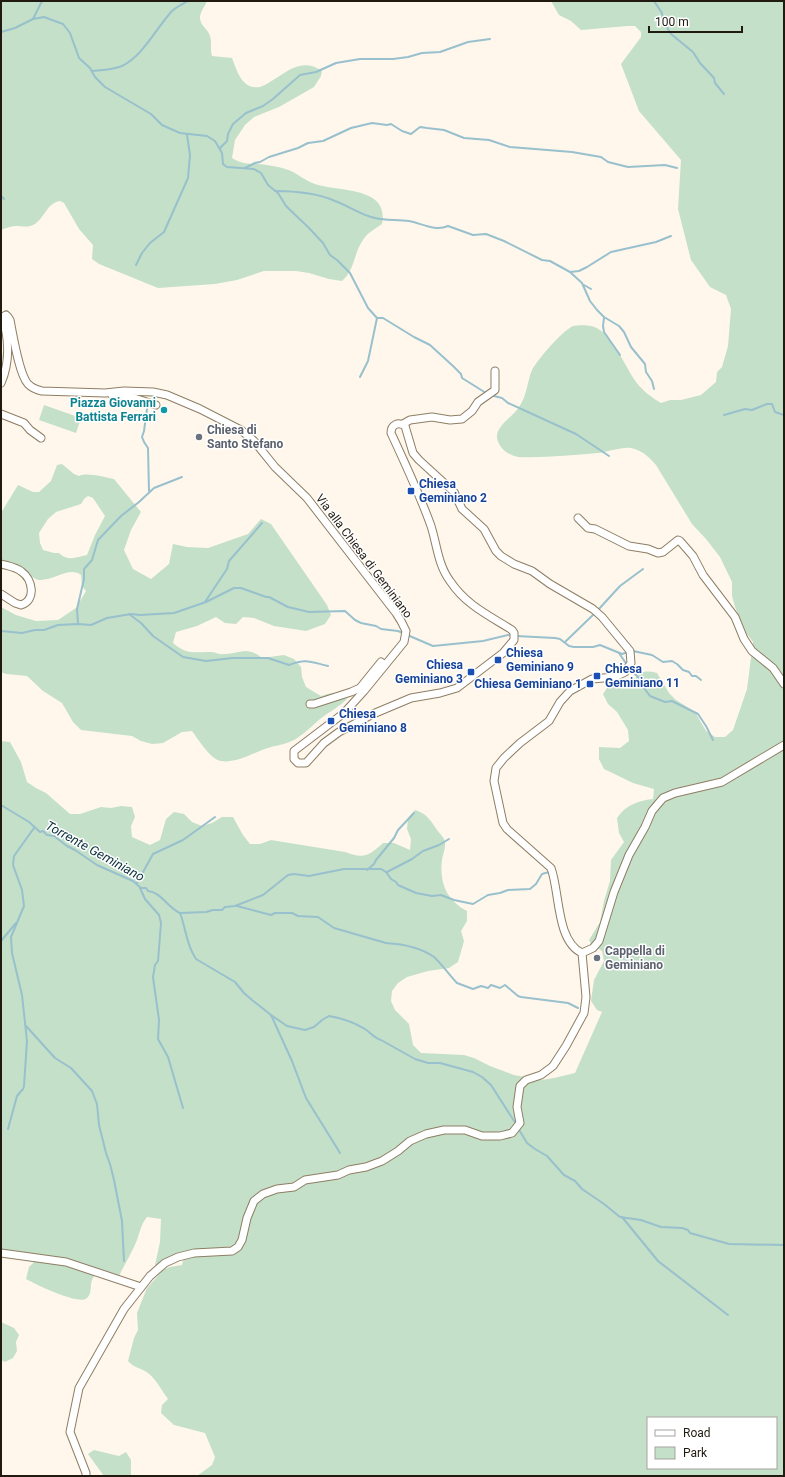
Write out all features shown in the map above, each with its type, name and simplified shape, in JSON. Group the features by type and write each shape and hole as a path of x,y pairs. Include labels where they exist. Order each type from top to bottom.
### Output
{"street":[{"name":"Via alla Chiesa di Geminiano","path":"1,383 7,366 8,348 6,330 2,320 2,317 6,315 10,320 23,373 30,385 36,389 42,391 108,394 124,391 144,391 167,395 200,409 246,434 275,468 307,498 401,621 406,631 406,636 404,642 344,713 294,751 293,756 295,762 300,764 306,763 324,743 339,732 373,714 411,698 440,693 457,688 503,653 514,640 512,630 473,606 456,589 446,575 442,567 430,526 391,433 395,424 403,424"},
{"path":"495,371 494,392 478,402 472,411 462,419 450,420 432,417 410,420 403,424 407,428 413,453 454,492 462,509 484,529 496,551 514,564 532,571 550,584 593,609 630,651 631,663 625,672 615,677 592,679 570,691 560,702 548,722 520,743 496,768 494,781 503,823 513,835 551,868 554,876 562,924 569,942 576,950 582,952 593,948 599,941 614,892 629,855 645,827 652,811 663,798 675,793 722,782 784,746"},
{"path":"108,394 131,397 156,406"},
{"path":"1,414 24,422 30,430 41,438"},
{"path":"578,518 588,528 595,529 629,546 648,549 658,553 663,552 678,540 680,541 692,556 703,575 735,617 744,639 752,651 773,668 784,684"},
{"path":"1,564 17,569 24,574 30,582 32,591 28,600 21,605 1,594"},
{"path":"317,698 310,704 314,704 360,688 381,662 385,665"},
{"path":"86,1476 70,1432 80,1385 124,1308 150,1276 165,1263 178,1257 194,1253 232,1251 238,1247 242,1240 247,1218 254,1201 264,1194 277,1189 294,1187 305,1180 338,1175 349,1170 366,1167 382,1161 410,1141 426,1134 444,1130 465,1130 482,1136 500,1136 512,1133 520,1123 517,1107 520,1086 526,1080 541,1075 553,1066 584,1013 586,997 582,952"},
{"path":"1,1253 66,1262 141,1288"}],"green space":[{"path":"1,1 207,1 200,19 210,36 212,56 232,58 241,78 249,86 260,87 297,66 313,66 322,71 321,76 314,87 279,107 254,117 245,125 235,140 232,158 236,161 245,163 270,165 285,169 315,184 360,193 370,197 378,203 382,212 382,224 365,237 357,250 347,276 342,281 296,271 264,271 237,280 215,284 158,288 99,264 92,259 93,245 79,229 64,203 60,201 52,204 35,224 28,226 13,226 1,230"},
{"path":"551,1 784,1 784,1476 197,1476 212,1465 215,1457 205,1433 174,1425 161,1413 162,1405 168,1399 151,1376 128,1361 134,1338 138,1330 137,1313 147,1288 163,1270 182,1265 185,1251 168,1258 158,1266 155,1265 160,1242 161,1219 147,1217 142,1225 133,1250 118,1278 101,1271 91,1282 89,1296 83,1300 67,1297 26,1279 29,1267 35,1261 34,1254 1,1249 1,741 10,742 21,762 27,782 46,793 70,814 80,814 101,807 132,807 135,817 131,826 132,837 150,845 160,840 166,819 174,812 184,814 192,822 202,826 212,823 222,817 233,817 250,844 260,844 271,840 361,856 374,851 383,843 394,843 410,850 411,839 407,829 408,818 415,810 424,814 429,818 444,839 445,847 441,868 443,884 454,902 467,911 467,921 461,931 464,941 458,962 449,968 428,971 407,977 398,983 392,991 391,1001 395,1010 409,1024 413,1045 421,1053 464,1055 514,1075 542,1080 575,1073 602,1012 597,1010 591,1001 594,980 604,961 602,951 591,944 589,940 600,922 610,881 611,860 624,842 619,833 617,818 632,804 653,799 654,789 633,783 604,769 599,759 599,747 620,748 629,741 628,730 617,712 608,704 603,694 609,685 626,683 633,680 641,673 647,671 657,673 669,693 676,700 695,712 706,731 715,737 725,737 733,730 747,689 753,642 747,634 735,607 732,596 732,582 720,557 692,524 656,465 645,454 639,450 627,448 598,453 548,457 518,457 505,451 498,442 497,433 505,421 522,403 530,375 535,365 557,339 573,326 591,326 605,334 617,350 636,382 647,394 661,403 701,395 716,382 717,372 722,367 728,346 731,309 726,295 710,287 691,260 678,209 681,160 639,111 621,64 641,37 641,32 635,26 581,30 571,21 559,15"},
{"path":"44,405 81,418 76,433 39,420"},
{"path":"62,464 74,474 79,476 91,475 114,479 141,512 131,530 124,550 133,569 151,579 169,564 173,544 187,547 208,548 248,534 261,519 271,524 327,605 331,615 325,624 306,631 274,626 254,618 243,617 236,624 225,623 216,617 197,626 176,632 173,643 182,649 191,652 229,654 247,651 252,652 262,658 284,655 294,659 301,667 302,677 306,687 321,696 334,693 347,699 294,740 240,759 233,761 221,761 217,760 209,753 192,731 182,732 163,743 152,744 141,741 132,736 81,730 73,722 62,703 43,691 27,676 6,674 1,672 1,607 16,615 36,621 58,620 76,608 86,591 82,586 81,575 76,573 71,572 45,580 39,580 19,566 1,560 1,513 18,485 33,492 39,492 51,481 57,465","holes":["88,496 93,498 105,516 87,555 69,558 62,556 59,553 43,550 40,543 39,533 48,519 56,512 81,504"]},
{"path":"1,1322 14,1328 19,1335 16,1342 17,1351 13,1358 5,1362 1,1360"},
{"path":"94,1450 119,1456 126,1452 131,1460 131,1476 104,1476 88,1454"}],"waterway":[{"path":"33,19 42,1"},
{"path":"92,71 107,70 122,66 130,61 143,48 172,11 188,1"},
{"path":"654,1 662,13 663,21 671,34 693,52 700,63 714,78 715,83 724,94"},
{"path":"1,32 15,28 33,19 44,17 63,24 70,33 79,58 90,68 95,77 105,87 151,114 162,125 180,133 207,136 215,141 222,153 223,164 227,167 254,169 261,173 268,185 278,193 286,206 323,243 330,255 350,273 368,308 377,318 383,318 430,345 461,374 462,378 486,393"},
{"path":"220,148 227,141 228,134 233,124 246,113 263,106 273,99 300,75 316,72 336,63 360,59 393,59 408,57 422,53 440,52 468,42 490,39"},
{"path":"245,168 269,157 298,148 308,143 323,141 351,128 372,123 387,125 391,124 402,131 411,134 420,127 444,130 464,138 489,140 510,147 572,152 601,157 608,162 628,167 665,165 677,168"},
{"path":"136,265 142,253 150,243 164,232 188,178 190,155 187,135"},
{"path":"275,191 298,192 321,196 340,203 364,215 379,219 409,221 433,228 443,228 448,226 473,235 486,234 504,241 542,260 550,261 570,272 582,283 590,301 597,310 604,317 619,326 624,332 631,347 645,364 646,372 652,381 654,389"},
{"path":"1,196 4,199"},
{"path":"570,272 579,271 611,252 656,242 671,236"},
{"path":"584,285 591,289"},
{"path":"360,377 368,361 377,318"},
{"path":"604,318 604,332 620,355"},
{"path":"490,395 502,398 508,403 576,434 609,456"},
{"path":"724,415 745,409 752,410 767,404 772,404 775,412 784,415"},
{"path":"147,409 142,437 148,448 149,491"},
{"path":"78,624 77,609 84,579 84,569 92,560 98,540 121,516 154,488 182,477"},
{"path":"205,602 227,569 229,561 262,523"},
{"path":"598,610 620,586 643,569"},
{"path":"1,631 22,633 35,630 44,630 58,625 91,625 107,618 131,614 140,615 174,613 206,602 234,588 241,588 269,597 288,607 309,612 345,611 361,623 376,626 381,629 398,631 433,646 483,641 512,634"},
{"path":"565,642 595,613"},
{"path":"129,614 141,623 153,636 183,657 206,661 233,658 268,658 289,665 304,661 328,666"},
{"path":"516,636 555,638 560,639 569,646 574,647 593,647 600,645 622,654 628,652"},
{"path":"633,651 652,655 663,662 672,661 683,670 689,672 692,676 696,676 701,680"},
{"path":"619,653 627,665"},
{"path":"630,669 639,678 650,696 665,702 672,701 698,714 713,740"},
{"name":"Torrente Geminiano","path":"1,805 29,822 40,832 43,831 47,835 54,836 97,865 133,881 141,888 146,888 148,891 161,897 172,908 180,913 190,948 196,959 235,982 252,1000 287,1026 305,1030 314,1027 329,1016 338,1018 361,1027 376,1038 415,1059 428,1063 440,1063 473,1072 482,1077 491,1085 516,1124"},
{"path":"367,870 374,864 394,838 398,830 414,813"},
{"path":"137,883 153,854 183,840 215,817"},
{"path":"8,1129 17,1096 24,1086 27,1041 22,995 12,953 11,937 24,906 22,890 13,865 14,856 34,828"},
{"path":"386,872 412,859 423,851 439,845 449,839"},
{"path":"180,913 222,910 225,907 235,906 263,895 288,875 294,874 309,876 344,869 381,869 386,872 398,885 416,893 432,896 441,895 454,900 473,904 488,895 508,890 530,889 536,884 542,874 549,872"},
{"path":"140,888 145,899 159,915 161,923 158,961 155,965 153,977 159,1020 158,1039 168,1057 183,1108"},
{"path":"237,906 271,915 275,913 292,913 298,916 318,917 334,928 386,943 417,948 434,957 457,983 473,989 481,986 488,988 491,985 500,988 505,985 521,997 568,1003 578,1008"},
{"path":"1,941 16,923"},
{"path":"271,1015 292,1061 306,1098 340,1153"},
{"path":"26,1026 55,1058 71,1068 92,1091 97,1104 99,1125 114,1180 122,1221 124,1261"},
{"name":"Torrente Geminiano","path":"518,1128 527,1143 547,1156 564,1175 575,1181 582,1189 620,1217 641,1220 661,1227 682,1228 688,1230 690,1233 729,1244 784,1245"},
{"path":"622,1217 658,1261 728,1315"}],"place":[{"name":"Piazza Giovanni Battista Ferrari","path":"164,410"},
{"name":"Chiesa di Santo Stefano","path":"199,437"},
{"name":"Chiesa Geminiano 2","path":"411,491"},
{"name":"Chiesa Geminiano 9","path":"498,660"},
{"name":"Chiesa Geminiano 3","path":"471,672"},
{"name":"Chiesa Geminiano 11","path":"597,676"},
{"name":"Chiesa Geminiano 1","path":"590,684"},
{"name":"Chiesa Geminiano 8","path":"331,721"},
{"name":"Cappella di Geminiano","path":"597,958"}]}
